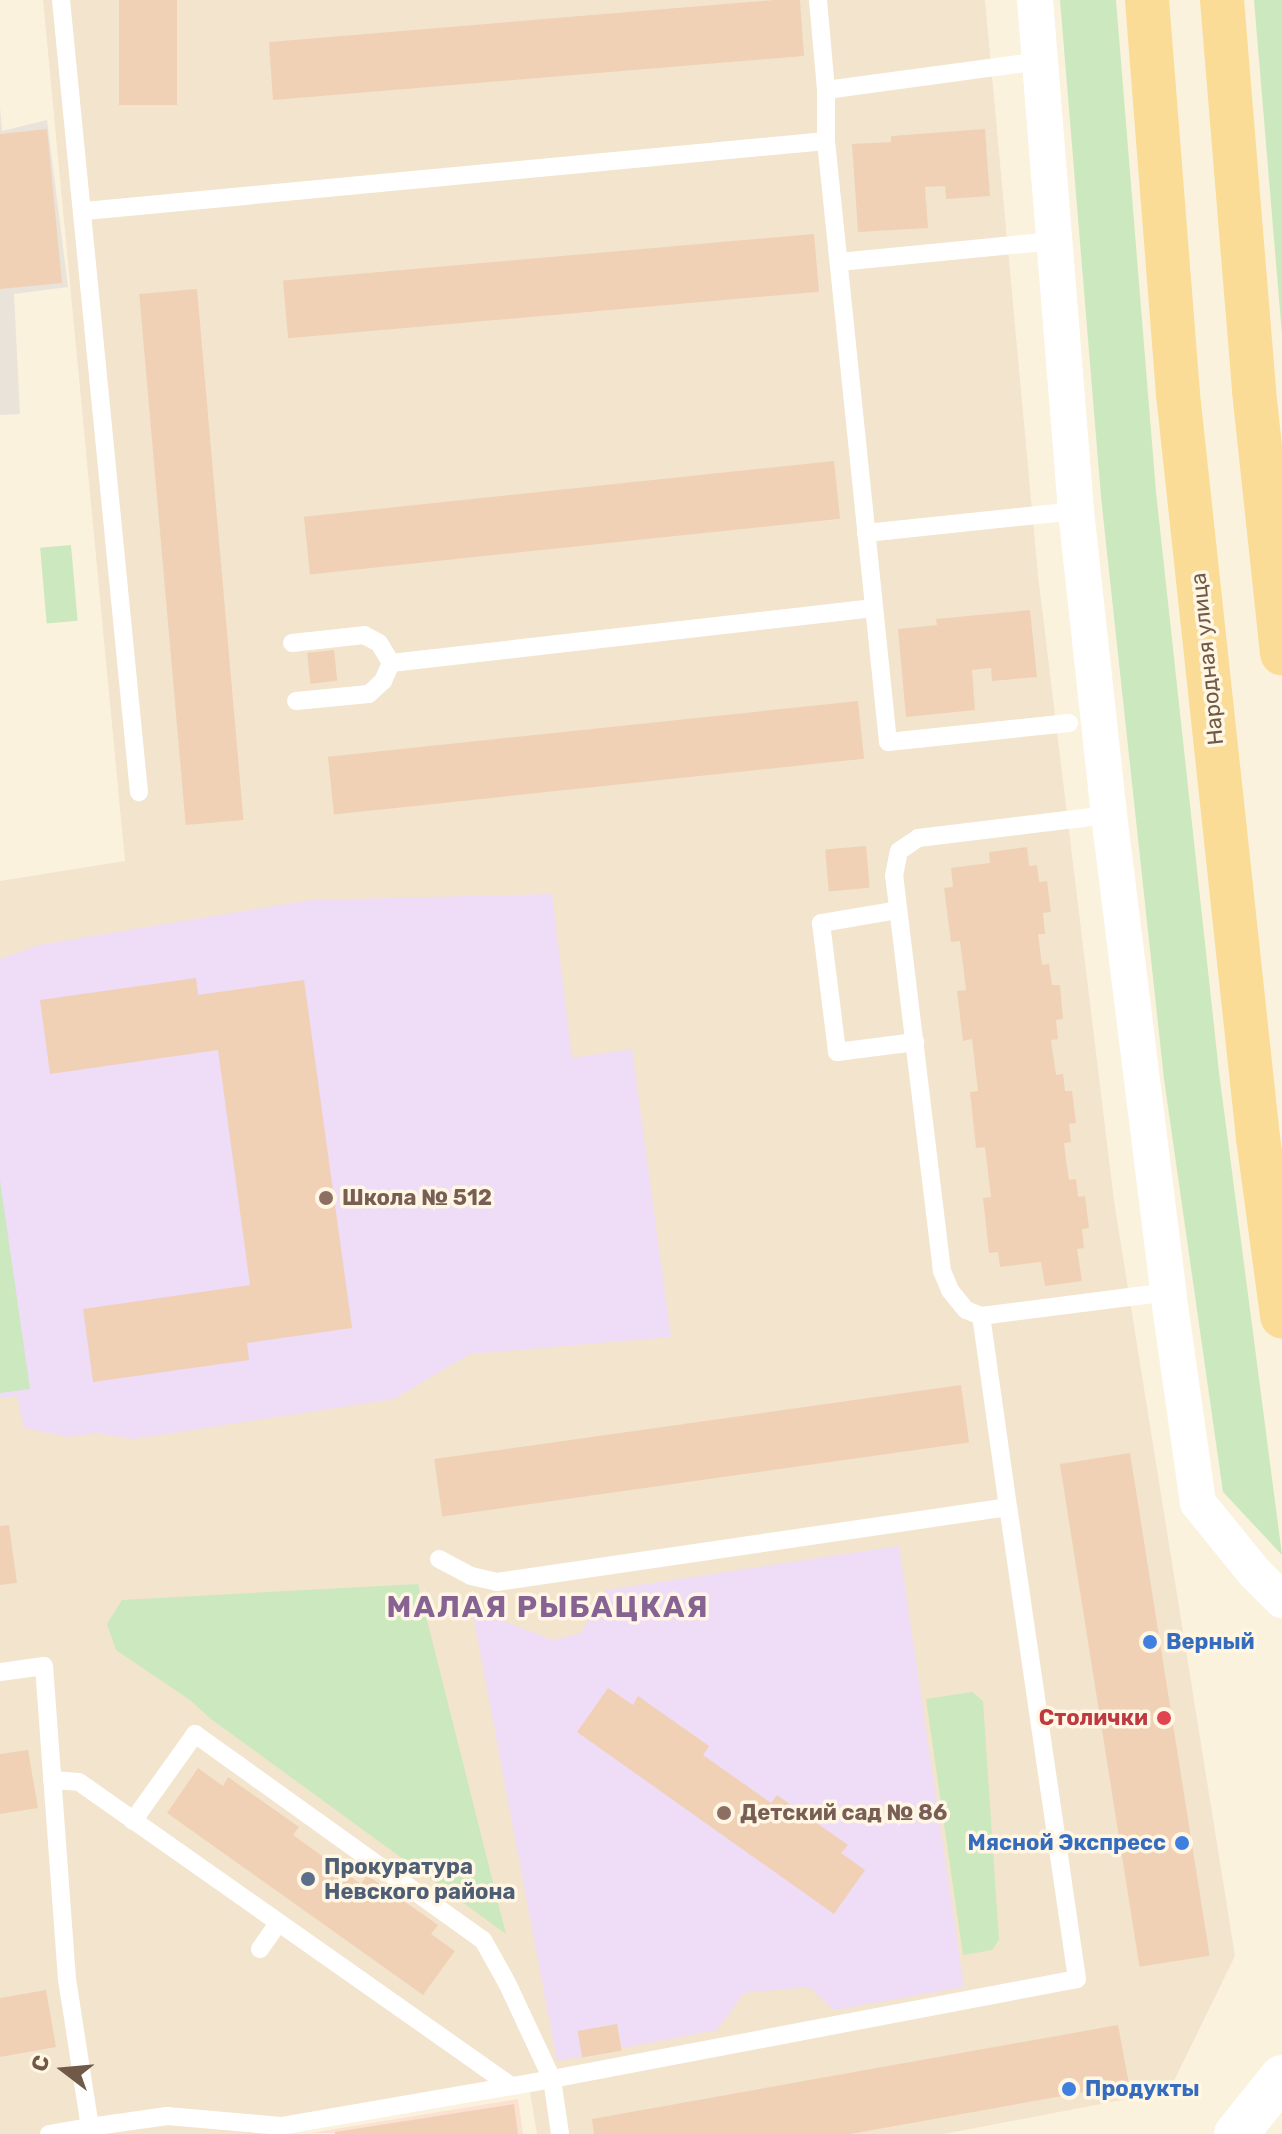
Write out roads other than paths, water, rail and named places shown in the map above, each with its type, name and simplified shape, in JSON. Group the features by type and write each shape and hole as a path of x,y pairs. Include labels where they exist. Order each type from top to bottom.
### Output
{"main road":[{"name":"Народная улица","path":"1147,0 1180,410 1256,1122 1282,1316"},
{"path":"1222,0 1254,391 1282,654"},
{"path":"1236,2134 1282,2077"}],"street":[{"path":"1035,0 1076,511 1109,815 1168,1292 1198,1503 1254,1572 1282,1600"}],"lane":[{"path":"61,0 85,211 139,792"},
{"path":"818,0 826,90 826,141 888,742 1069,723"},
{"path":"826,90 1040,61"},
{"path":"85,211 826,141"},
{"path":"839,262 1053,241"},
{"path":"866,533 1076,511"},
{"path":"391,663 874,608"},
{"path":"292,643 364,635 379,643 391,663"},
{"path":"296,701 369,694 383,681 391,663"},
{"path":"1109,815 918,838 899,851 894,876 942,1271 950,1290 966,1310 981,1316 1168,1292"},
{"path":"898,910 821,923 837,1052 915,1042"},
{"path":"49,2134 167,2116 282,2130 1077,1979 981,1316"},
{"path":"439,1559 471,1576 497,1582 1008,1507"},
{"path":"0,1672 44,1666 67,1979 90,2127"},
{"path":"133,1821 195,1734 483,1940 552,2079 560,2134"},
{"path":"52,1780 79,1782 511,2086"},
{"path":"260,1949 278,1923"}],"place":[{"name":"Школа № 512","path":"326,1198"},
{"name":"Верный","path":"1150,1642"},
{"name":"Столички","path":"1164,1718"},
{"name":"Детский сад № 86","path":"724,1813"},
{"name":"Мясной Экспресс","path":"1182,1843"},
{"name":"Прокуратура Невского района","path":"308,1879"},
{"name":"Продукты","path":"1069,2089"}],"district":[{"name":"МАЛАЯ РЫБАЦКАЯ","path":"548,1607"}]}
